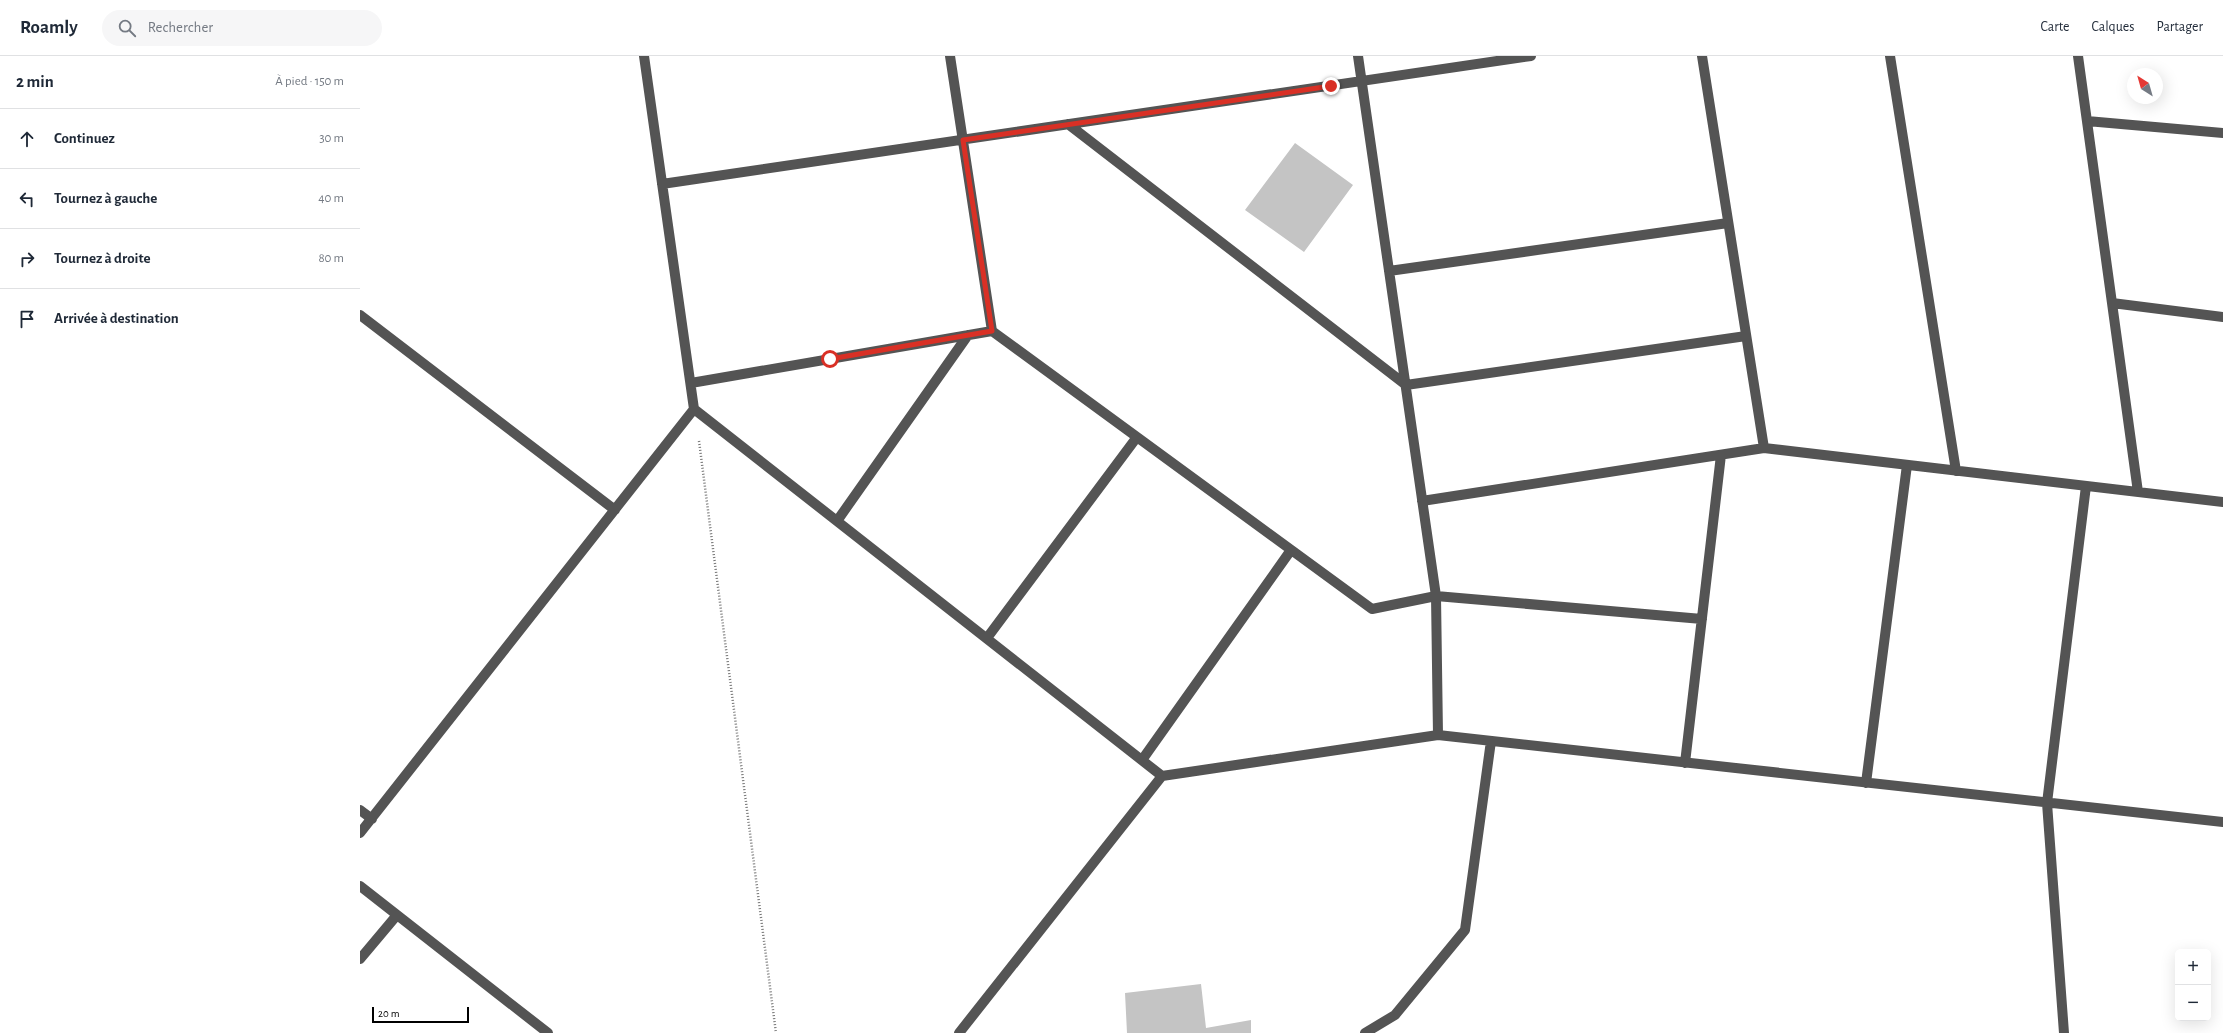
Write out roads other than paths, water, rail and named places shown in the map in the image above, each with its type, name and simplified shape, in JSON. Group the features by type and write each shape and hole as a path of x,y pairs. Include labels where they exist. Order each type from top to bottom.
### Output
{"street":[{"path":"644,56 694,410 1162,776"},
{"path":"950,56 992,331 1372,609 1436,596 1702,619"},
{"path":"1358,56 1436,596 1438,735"},
{"path":"662,184 1531,56"},
{"path":"1702,56 1764,448"},
{"path":"1890,56 1956,471"},
{"path":"2078,56 2138,492"},
{"path":"2087,121 2223,133"},
{"path":"1068,124 1406,385 1746,336"},
{"path":"1389,271 1728,223"},
{"path":"2112,304 2223,317"},
{"path":"361,317 615,510"},
{"path":"690,383 992,331"},
{"path":"837,521 968,335"},
{"path":"360,834 694,410"},
{"path":"986,638 1137,438"},
{"path":"1422,501 1764,448 2223,502"},
{"path":"1685,763 1721,455"},
{"path":"1866,783 1907,465"},
{"path":"2064,1033 2047,803 2086,486"},
{"path":"1142,760 1292,550"},
{"path":"959,1033 1162,776 1438,735 2223,822"},
{"path":"1365,1033 1394,1015 1465,930 1491,741"},
{"path":"360,810 372,819"},
{"path":"360,886 548,1033"},
{"path":"360,959 396,915"}]}
